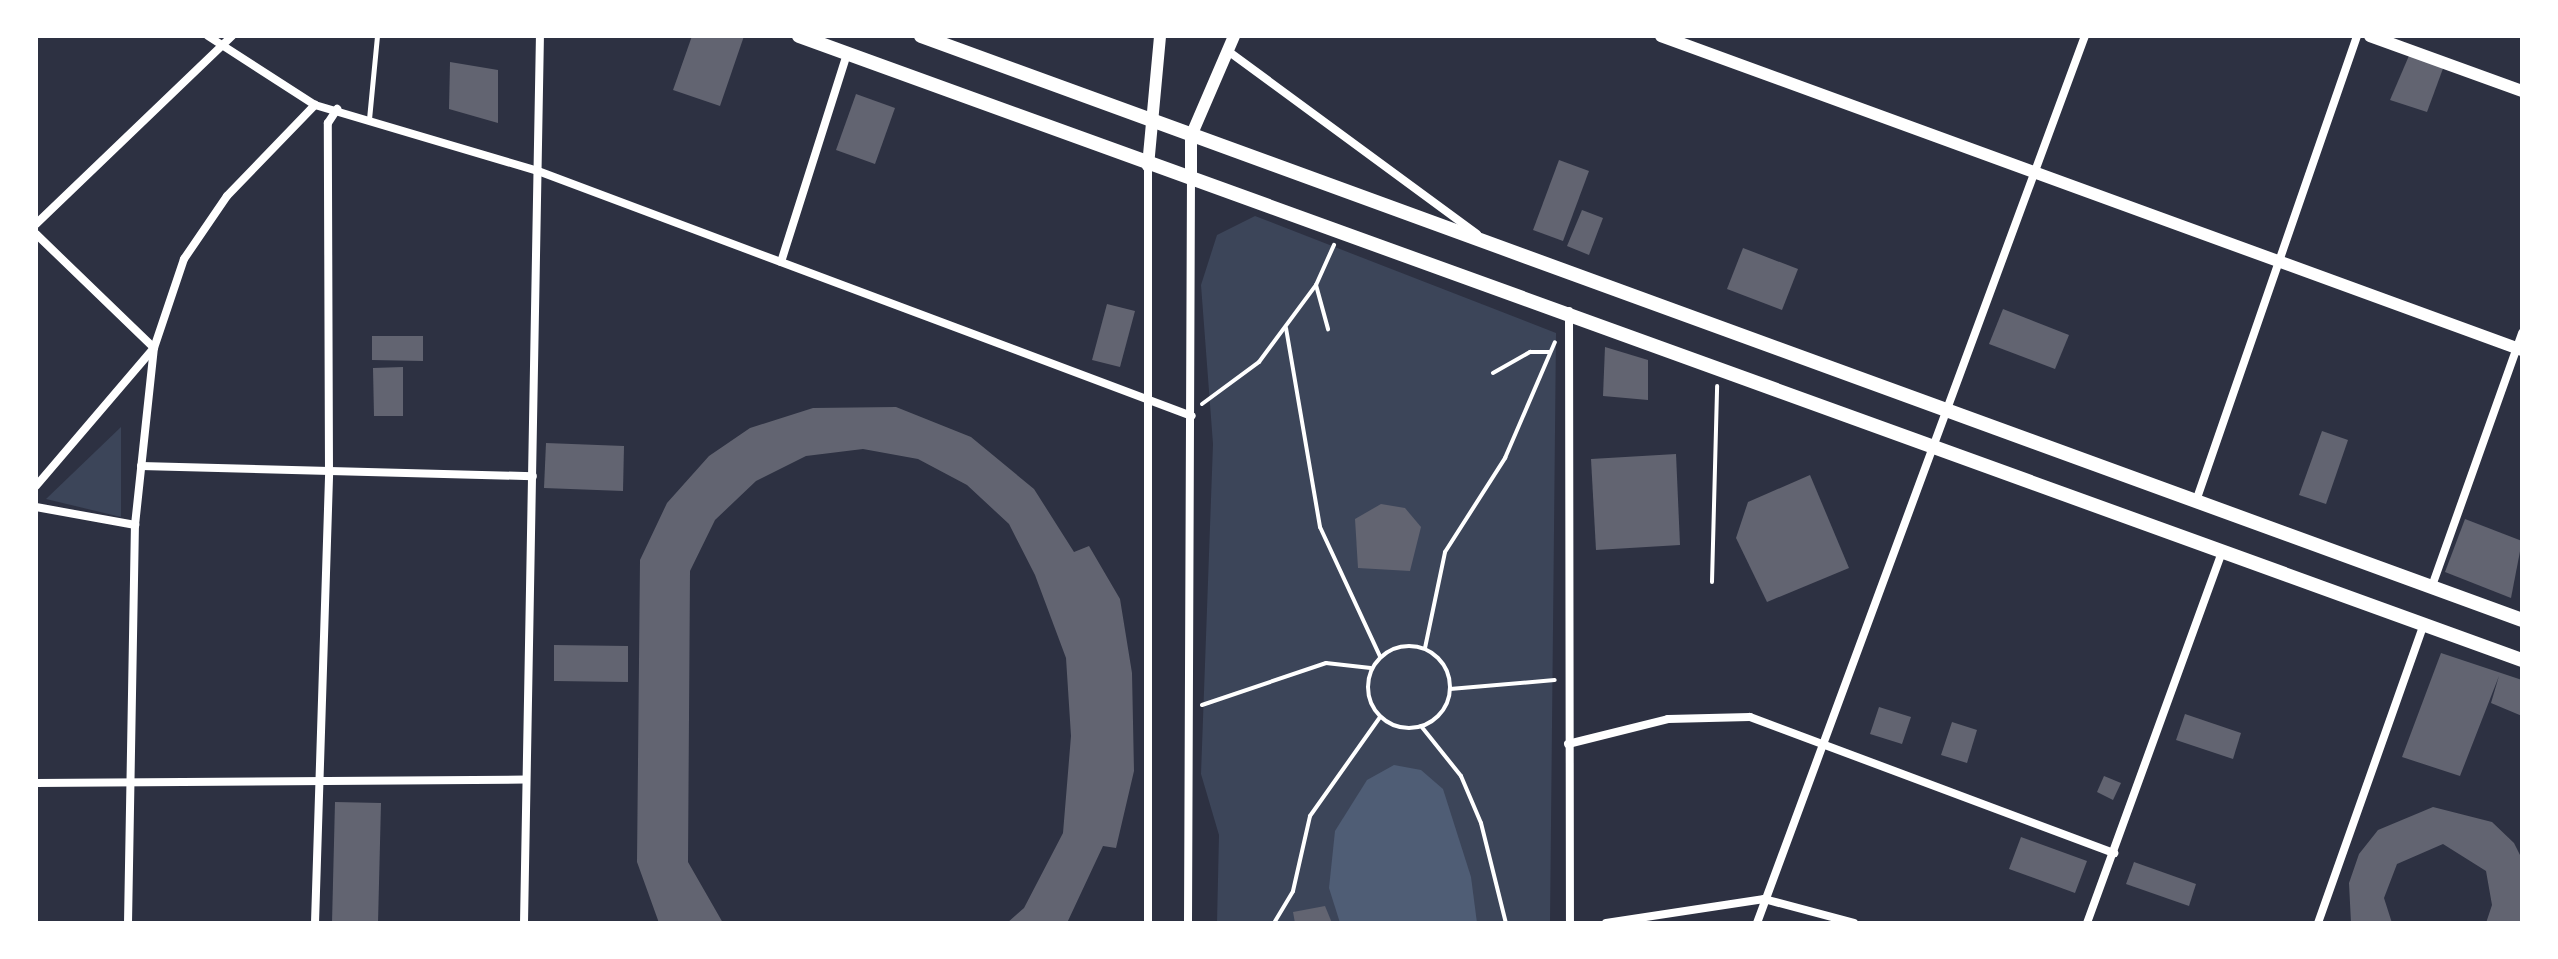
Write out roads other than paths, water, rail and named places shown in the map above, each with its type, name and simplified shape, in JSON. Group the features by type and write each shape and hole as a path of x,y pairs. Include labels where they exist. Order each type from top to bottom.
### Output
{"main road":[{"path":"799,36 1148,166 1342,228 1718,364 2221,554 2522,660"},
{"path":"921,36 1151,123 2522,620"}],"street":[{"path":"208,36 230,40 315,105 337,109 538,171 1192,413"},
{"path":"524,923 540,36"},
{"path":"1148,923 1152,400 1148,166 1160,36"},
{"path":"1188,923 1191,136 1234,36"},
{"path":"1661,36 2519,349"},
{"path":"1757,923 1826,748 1934,444 2085,36"},
{"path":"2196,501 2357,36"},
{"path":"2370,36 2522,91"},
{"path":"36,224 230,40"},
{"path":"1228,51 1494,246"},
{"path":"781,262 847,54"},
{"path":"128,923 135,525 154,348 184,259 227,196 315,105"},
{"path":"315,923 329,471 328,123 337,109"},
{"path":"36,234 154,348"},
{"path":"1569,311 1570,923"},
{"path":"2432,586 2519,349 2522,333"},
{"path":"36,486 154,348"},
{"path":"141,466 533,476"},
{"path":"36,507 135,525"},
{"path":"2087,923 2221,554"},
{"path":"2318,923 2423,626"},
{"path":"1568,744 1711,714 1750,717 1826,748 2114,853"},
{"path":"36,783 525,780"},
{"path":"1606,923 1764,899 1854,923"}],"lane":[{"path":"369,119 377,36"}]}
